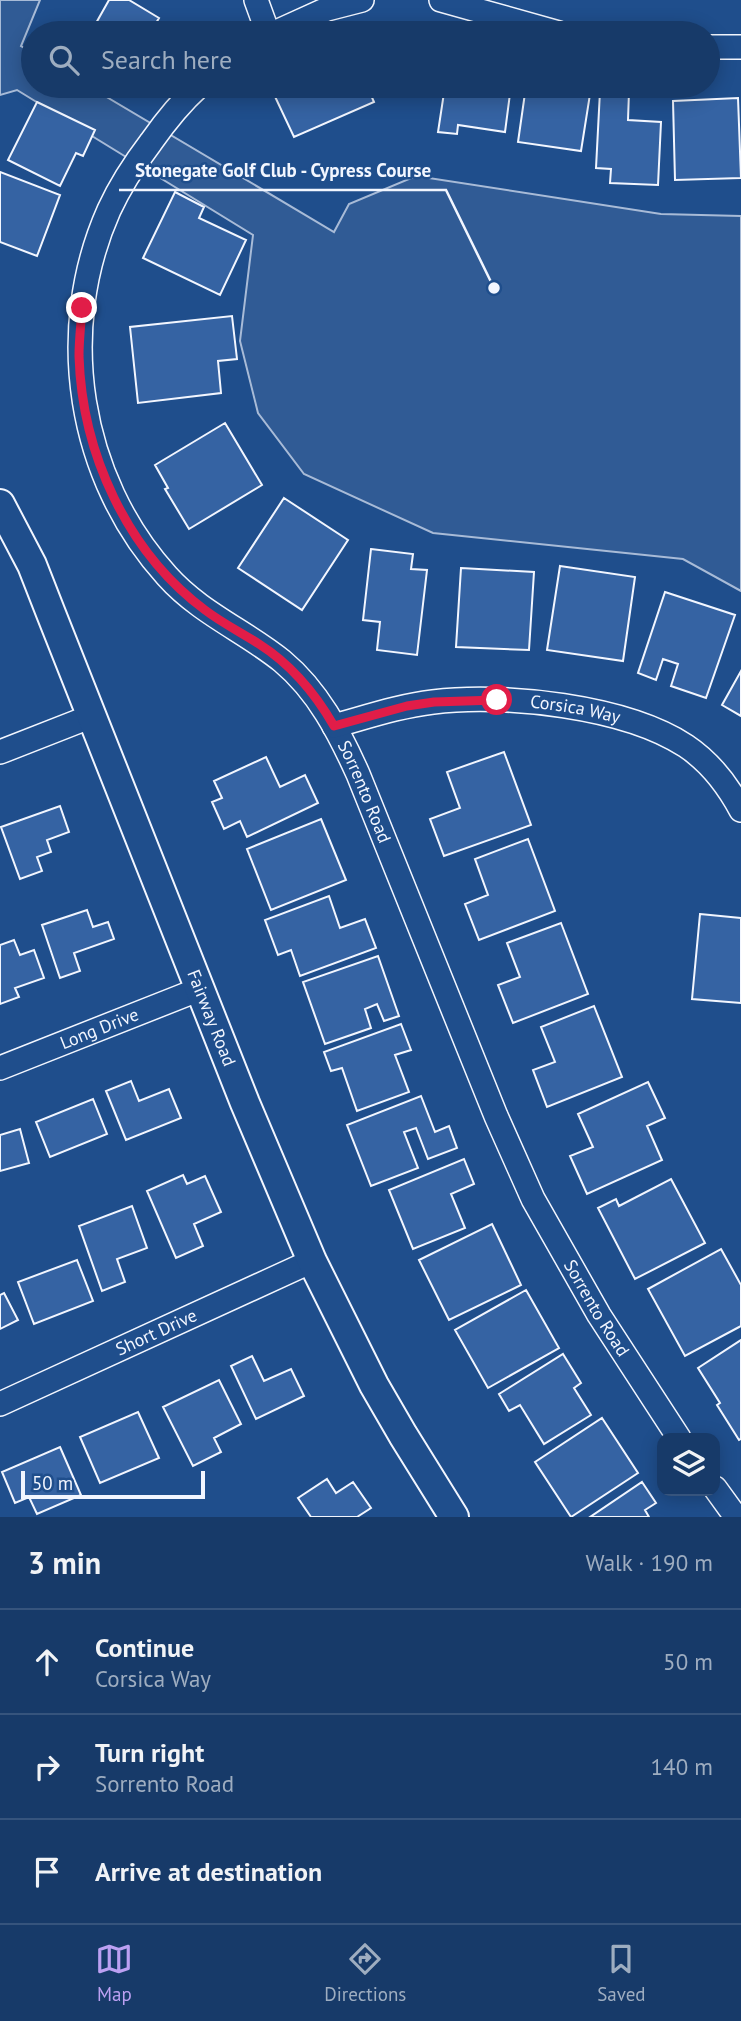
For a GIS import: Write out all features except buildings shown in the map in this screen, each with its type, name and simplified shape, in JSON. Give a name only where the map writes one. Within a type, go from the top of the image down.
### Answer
[{"type":"street","points":[[256,0],[264,21]]},
{"type":"street","points":[[296,21],[325,5],[362,0]]},
{"type":"street","points":[[441,0],[516,21]]},
{"type":"street","points":[[720,47],[741,47]]},
{"type":"street","name":"Sorrento Road","points":[[187,98],[137,161],[109,210],[86,282],[79,357],[88,421],[103,473],[129,526],[167,577],[208,612],[283,662],[320,702],[358,774],[496,1116],[533,1199],[599,1315],[676,1433]]},
{"type":"street","name":"Fairway Road","points":[[0,504],[32,565],[280,1188],[312,1261],[374,1385],[454,1517]]},
{"type":"street","name":"Corsica Way","points":[[334,726],[407,706],[465,700],[529,701],[604,714],[665,734],[704,759],[733,794],[741,810]]},
{"type":"street","points":[[0,752],[92,716]]},
{"type":"street","name":"Long Drive","points":[[0,1068],[200,989]]},
{"type":"street","name":"Short Drive","points":[[0,1404],[312,1261]]},
{"type":"street","points":[[720,1495],[736,1517]]},
{"type":"shaded area","points":[[0,0],[40,0],[31,21],[21,21],[21,92],[17,90],[0,95]]},
{"type":"shaded area","points":[[30,98],[108,98],[334,232],[349,204],[416,176],[661,214],[741,216],[741,591],[683,559],[433,533],[304,474],[258,413],[240,341],[253,235]]},
{"type":"place","name":"Stonegate Golf Club - Cypress Course","points":[[494,288]]},
{"type":"route","points":[[82,308],[79,357],[82,384],[93,442],[103,473],[129,526],[167,577],[187,596],[283,662],[320,702],[334,726],[407,706],[434,702],[497,700]]}]
